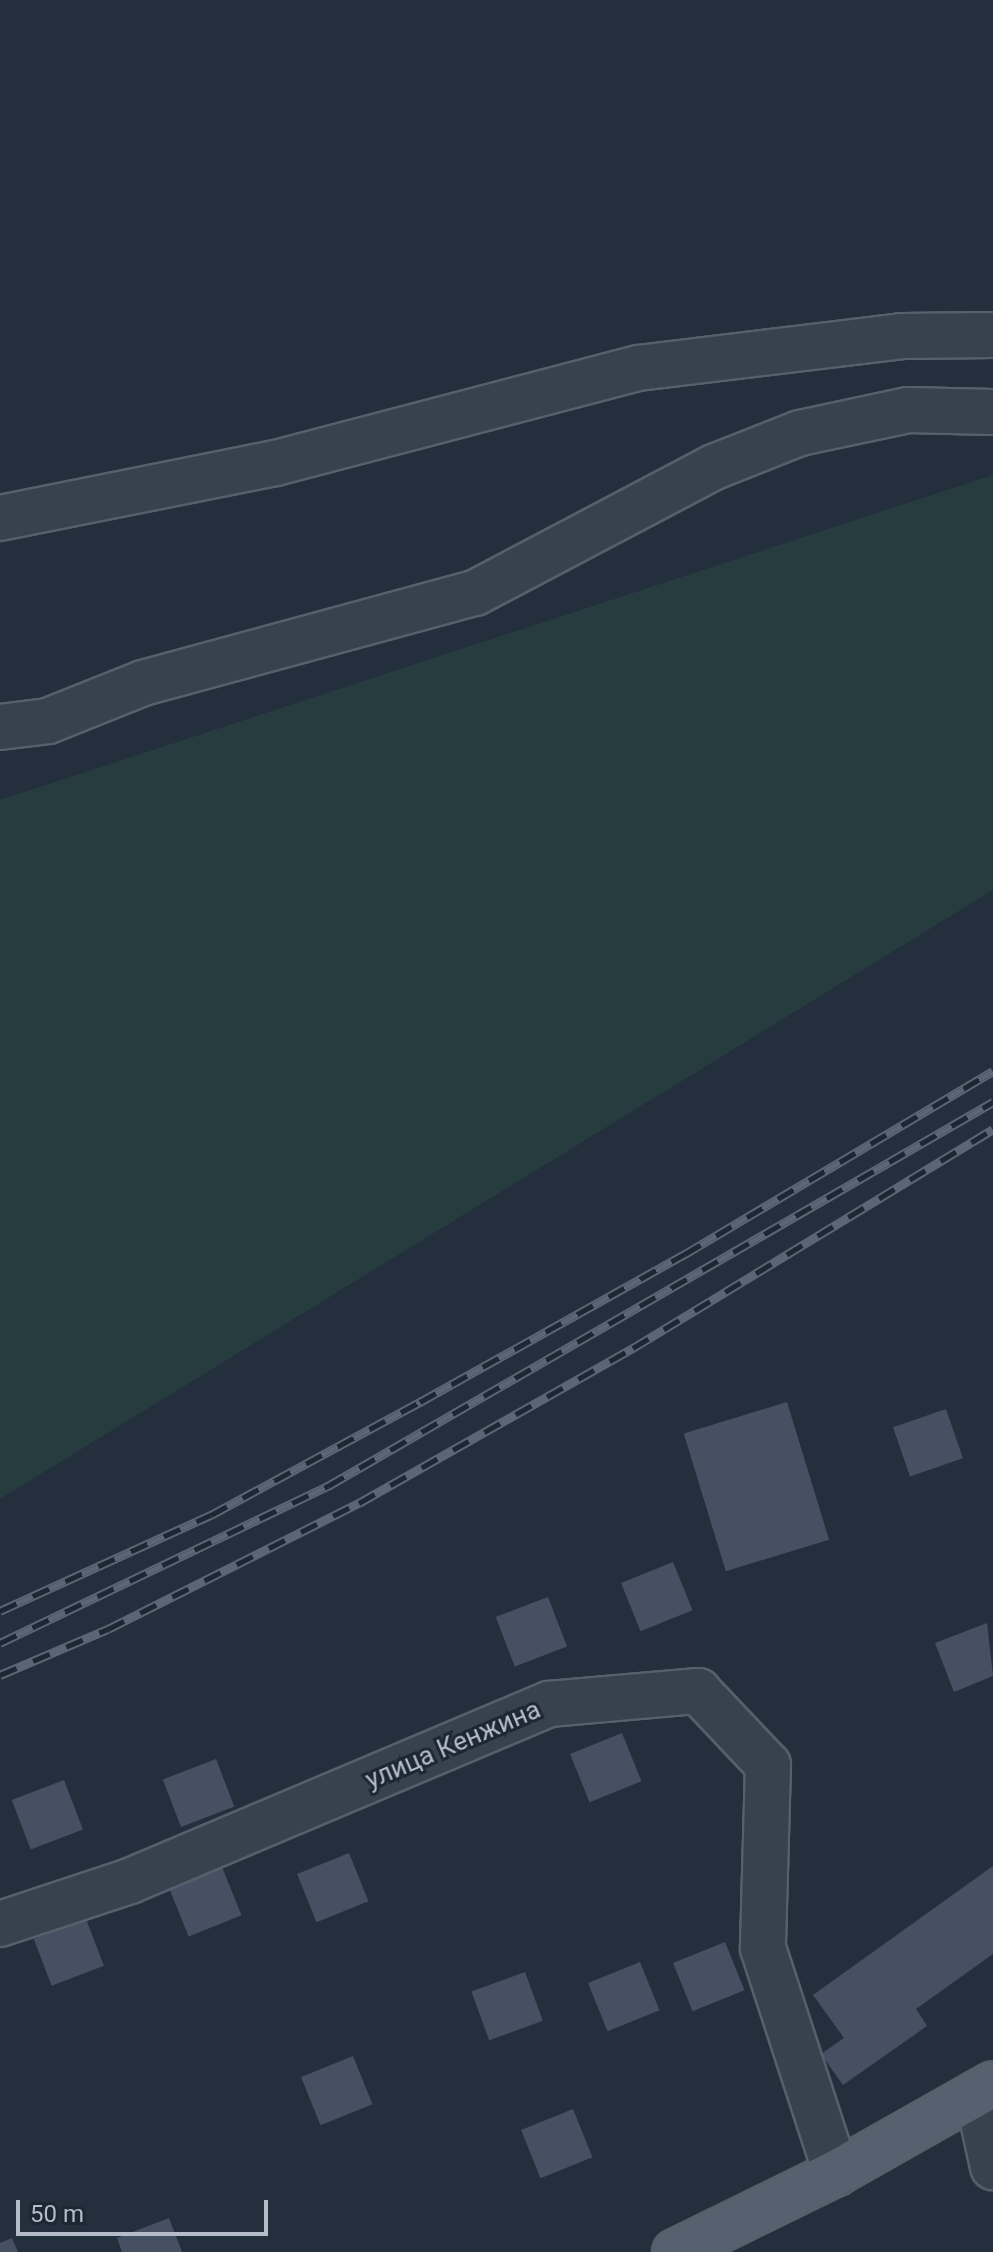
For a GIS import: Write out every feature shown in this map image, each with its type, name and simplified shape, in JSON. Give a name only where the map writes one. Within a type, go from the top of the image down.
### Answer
[{"type":"main road","points":[[675,2252],[836,2173],[985,2089]]},
{"type":"street","points":[[0,518],[276,463],[638,368],[902,336],[993,335]]},
{"type":"street","points":[[0,727],[48,721],[143,683],[475,593],[714,467],[800,433],[908,410],[993,412]]},
{"type":"street","name":"улица Кенжина","points":[[0,1924],[130,1881],[549,1704],[698,1691],[768,1765],[763,1948],[836,2173]]},
{"type":"street","points":[[985,2089],[993,2167]]},
{"type":"green space","points":[[993,475],[993,890],[0,1499],[0,800]]},
{"type":"building","points":[[787,1402],[829,1540],[726,1571],[684,1434]]},
{"type":"building","points":[[946,1409],[963,1458],[910,1476],[893,1427]]},
{"type":"building","points":[[673,1562],[692,1610],[641,1631],[621,1583]]},
{"type":"building","points":[[548,1597],[567,1646],[515,1667],[496,1617]]},
{"type":"building","points":[[987,1623],[993,1676],[954,1692],[935,1643]]},
{"type":"building","points":[[622,1733],[641,1781],[590,1802],[570,1754]]},
{"type":"building","points":[[216,1759],[234,1807],[181,1827],[163,1779]]},
{"type":"building","points":[[64,1780],[83,1829],[31,1850],[12,1800]]},
{"type":"building","points":[[349,1853],[368,1901],[317,1922],[297,1874]]},
{"type":"building","points":[[993,1866],[993,1954],[916,2009],[927,2026],[843,2085],[821,2054],[844,2038],[813,1995]]},
{"type":"building","points":[[222,1867],[241,1915],[189,1937],[169,1888]]},
{"type":"building","points":[[86,1919],[104,1966],[52,1986],[34,1939]]},
{"type":"building","points":[[725,1942],[744,1990],[693,2011],[673,1963]]},
{"type":"building","points":[[640,1962],[659,2010],[608,2031],[588,1983]]},
{"type":"building","points":[[525,1972],[543,2021],[489,2040],[471,1991]]},
{"type":"building","points":[[353,2056],[372,2104],[321,2125],[301,2077]]},
{"type":"building","points":[[573,2109],[592,2157],[541,2178],[521,2130]]},
{"type":"building","points":[[169,2218],[182,2252],[122,2252],[117,2238]]},
{"type":"building","points":[[12,2238],[18,2252],[0,2252],[0,2243]]},
{"type":"railway","points":[[0,1611],[211,1515],[420,1402],[685,1254],[993,1071]]},
{"type":"railway","points":[[0,1643],[328,1486],[993,1102]]},
{"type":"railway","points":[[0,1675],[108,1629],[359,1503],[633,1348],[993,1129]]}]
